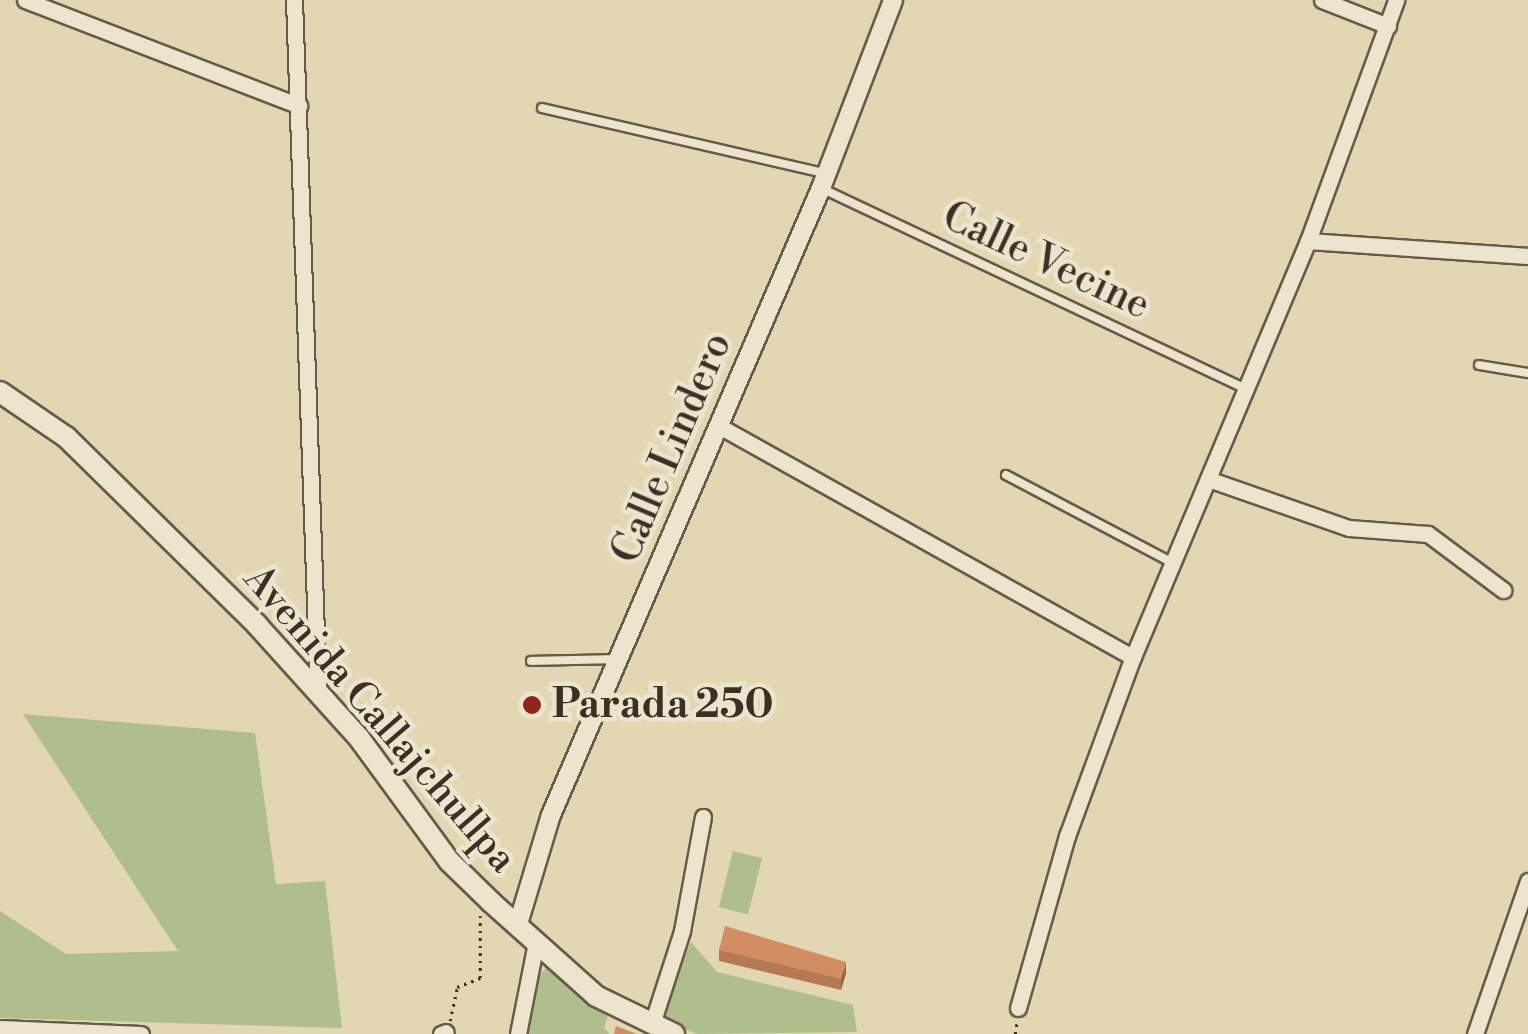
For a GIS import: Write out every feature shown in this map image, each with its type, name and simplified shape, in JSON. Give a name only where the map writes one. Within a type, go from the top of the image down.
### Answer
[{"type":"main road","name":"Avenida Callajchullpa","points":[[0,392],[66,437],[140,505],[318,689],[449,861],[491,902],[596,996],[674,1034]]},
{"type":"street","points":[[26,0],[299,106]]},
{"type":"street","points":[[294,0],[303,396],[318,689]]},
{"type":"street","name":"Calle Lindero","points":[[518,924],[551,815],[823,180],[893,0]]},
{"type":"street","points":[[1322,0],[1388,26]]},
{"type":"street","points":[[1018,1008],[1067,836],[1134,657],[1308,242],[1396,0]]},
{"type":"street","points":[[1308,242],[1528,256]]},
{"type":"street","points":[[719,426],[1134,657]]},
{"type":"street","points":[[1208,480],[1349,528],[1428,534],[1504,590]]},
{"type":"street","points":[[652,1024],[682,931],[704,818]]},
{"type":"street","points":[[1475,1034],[1528,881]]},
{"type":"street","points":[[518,1034],[536,942]]},
{"type":"street","points":[[0,1028],[141,1034]]},
{"type":"lane","name":"Calle Vecine","points":[[542,108],[823,180],[1246,388]]},
{"type":"lane","points":[[1478,365],[1528,373]]},
{"type":"lane","points":[[1006,475],[1173,563]]},
{"type":"lane","points":[[531,661],[620,658]]},
{"type":"path","points":[[443,1033],[457,988],[480,978],[480,911],[491,902]]},
{"type":"green space","points":[[23,714],[255,733],[276,884],[325,881],[342,1028],[0,1018],[0,911],[66,954],[178,951]]},
{"type":"green space","points":[[733,851],[762,858],[748,915],[719,907]]},
{"type":"green space","points":[[691,942],[717,972],[853,1005],[857,1032],[697,1034],[668,1022],[661,1013]]},
{"type":"green space","points":[[546,968],[608,1016],[604,1028],[610,1034],[528,1034],[534,980]]},
{"type":"building","points":[[725,926],[846,962],[841,979],[719,950]]},
{"type":"building","points":[[616,1026],[637,1034],[614,1034]]},
{"type":"place","name":"Parada 250","points":[[532,705]]}]
